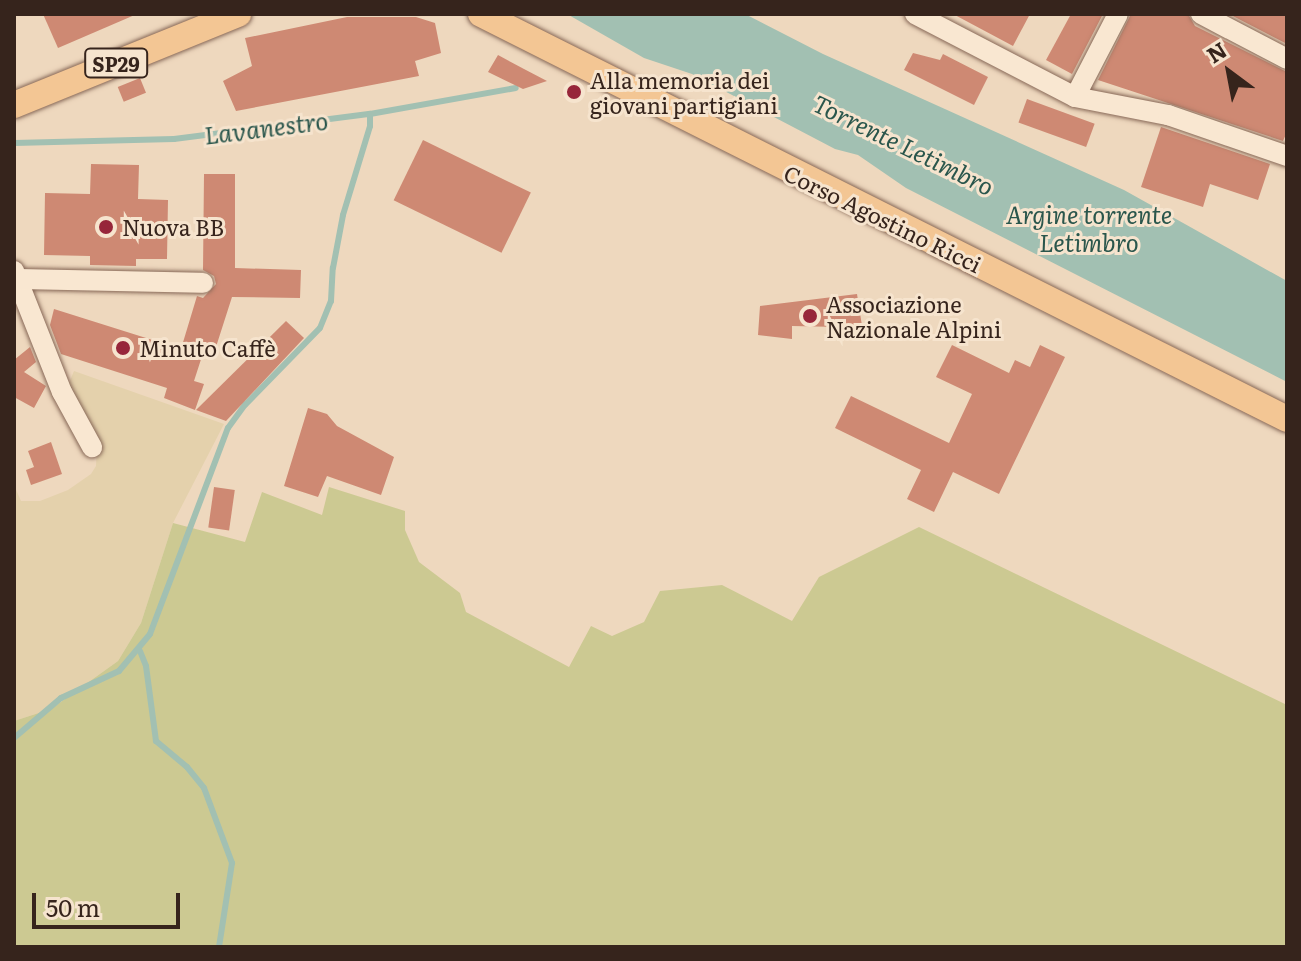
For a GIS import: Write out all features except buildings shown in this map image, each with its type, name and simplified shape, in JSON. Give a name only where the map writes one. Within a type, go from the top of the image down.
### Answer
[{"type":"main road","name":"Corso Agostino Ricci","points":[[481,14],[600,77],[1287,419]]},
{"type":"main road","name":"SP29","points":[[14,105],[228,17]]},
{"type":"street","points":[[915,14],[1075,97],[1168,115],[1287,156]]},
{"type":"street","points":[[1075,97],[1118,14]]},
{"type":"street","points":[[1201,14],[1287,59]]},
{"type":"street","points":[[92,447],[62,392],[16,275],[203,283]]},
{"type":"shaded area","points":[[74,371],[224,424],[173,523],[141,623],[118,661],[51,709],[14,721],[14,485],[21,501],[40,501],[68,490],[91,474],[96,466],[97,444],[75,404],[69,383]]},
{"type":"shaded area","points":[[329,487],[405,511],[405,530],[419,562],[460,593],[466,612],[569,667],[591,626],[612,636],[644,622],[660,591],[722,585],[792,621],[819,577],[919,527],[1287,705],[1287,947],[14,947],[14,721],[51,709],[118,661],[141,623],[173,523],[245,542],[262,492],[322,515]]},
{"type":"water","name":"Argine torrente Letimbro","points":[[567,14],[745,14],[823,54],[1124,190],[1287,281],[1287,382],[906,188],[858,155],[835,149],[692,74],[644,58]]},
{"type":"waterway","name":"Lavanestro","points":[[14,143],[174,139],[370,114],[516,88]]},
{"type":"waterway","points":[[14,738],[61,698],[119,671],[150,634],[228,428],[245,405],[320,328],[331,301],[333,268],[343,215],[370,126],[370,114]]},
{"type":"waterway","points":[[140,651],[146,666],[156,741],[187,767],[204,788],[232,863],[219,947]]},
{"type":"place","name":"Alla memoria dei giovani partigiani","points":[[574,92]]},
{"type":"place","name":"Nuova BB","points":[[106,227]]},
{"type":"place","name":"Associazione Nazionale Alpini","points":[[810,316]]},
{"type":"place","name":"Minuto Caffè","points":[[123,348]]},
{"type":"water label","name":"Torrente Letimbro","points":[[904,144]]}]
